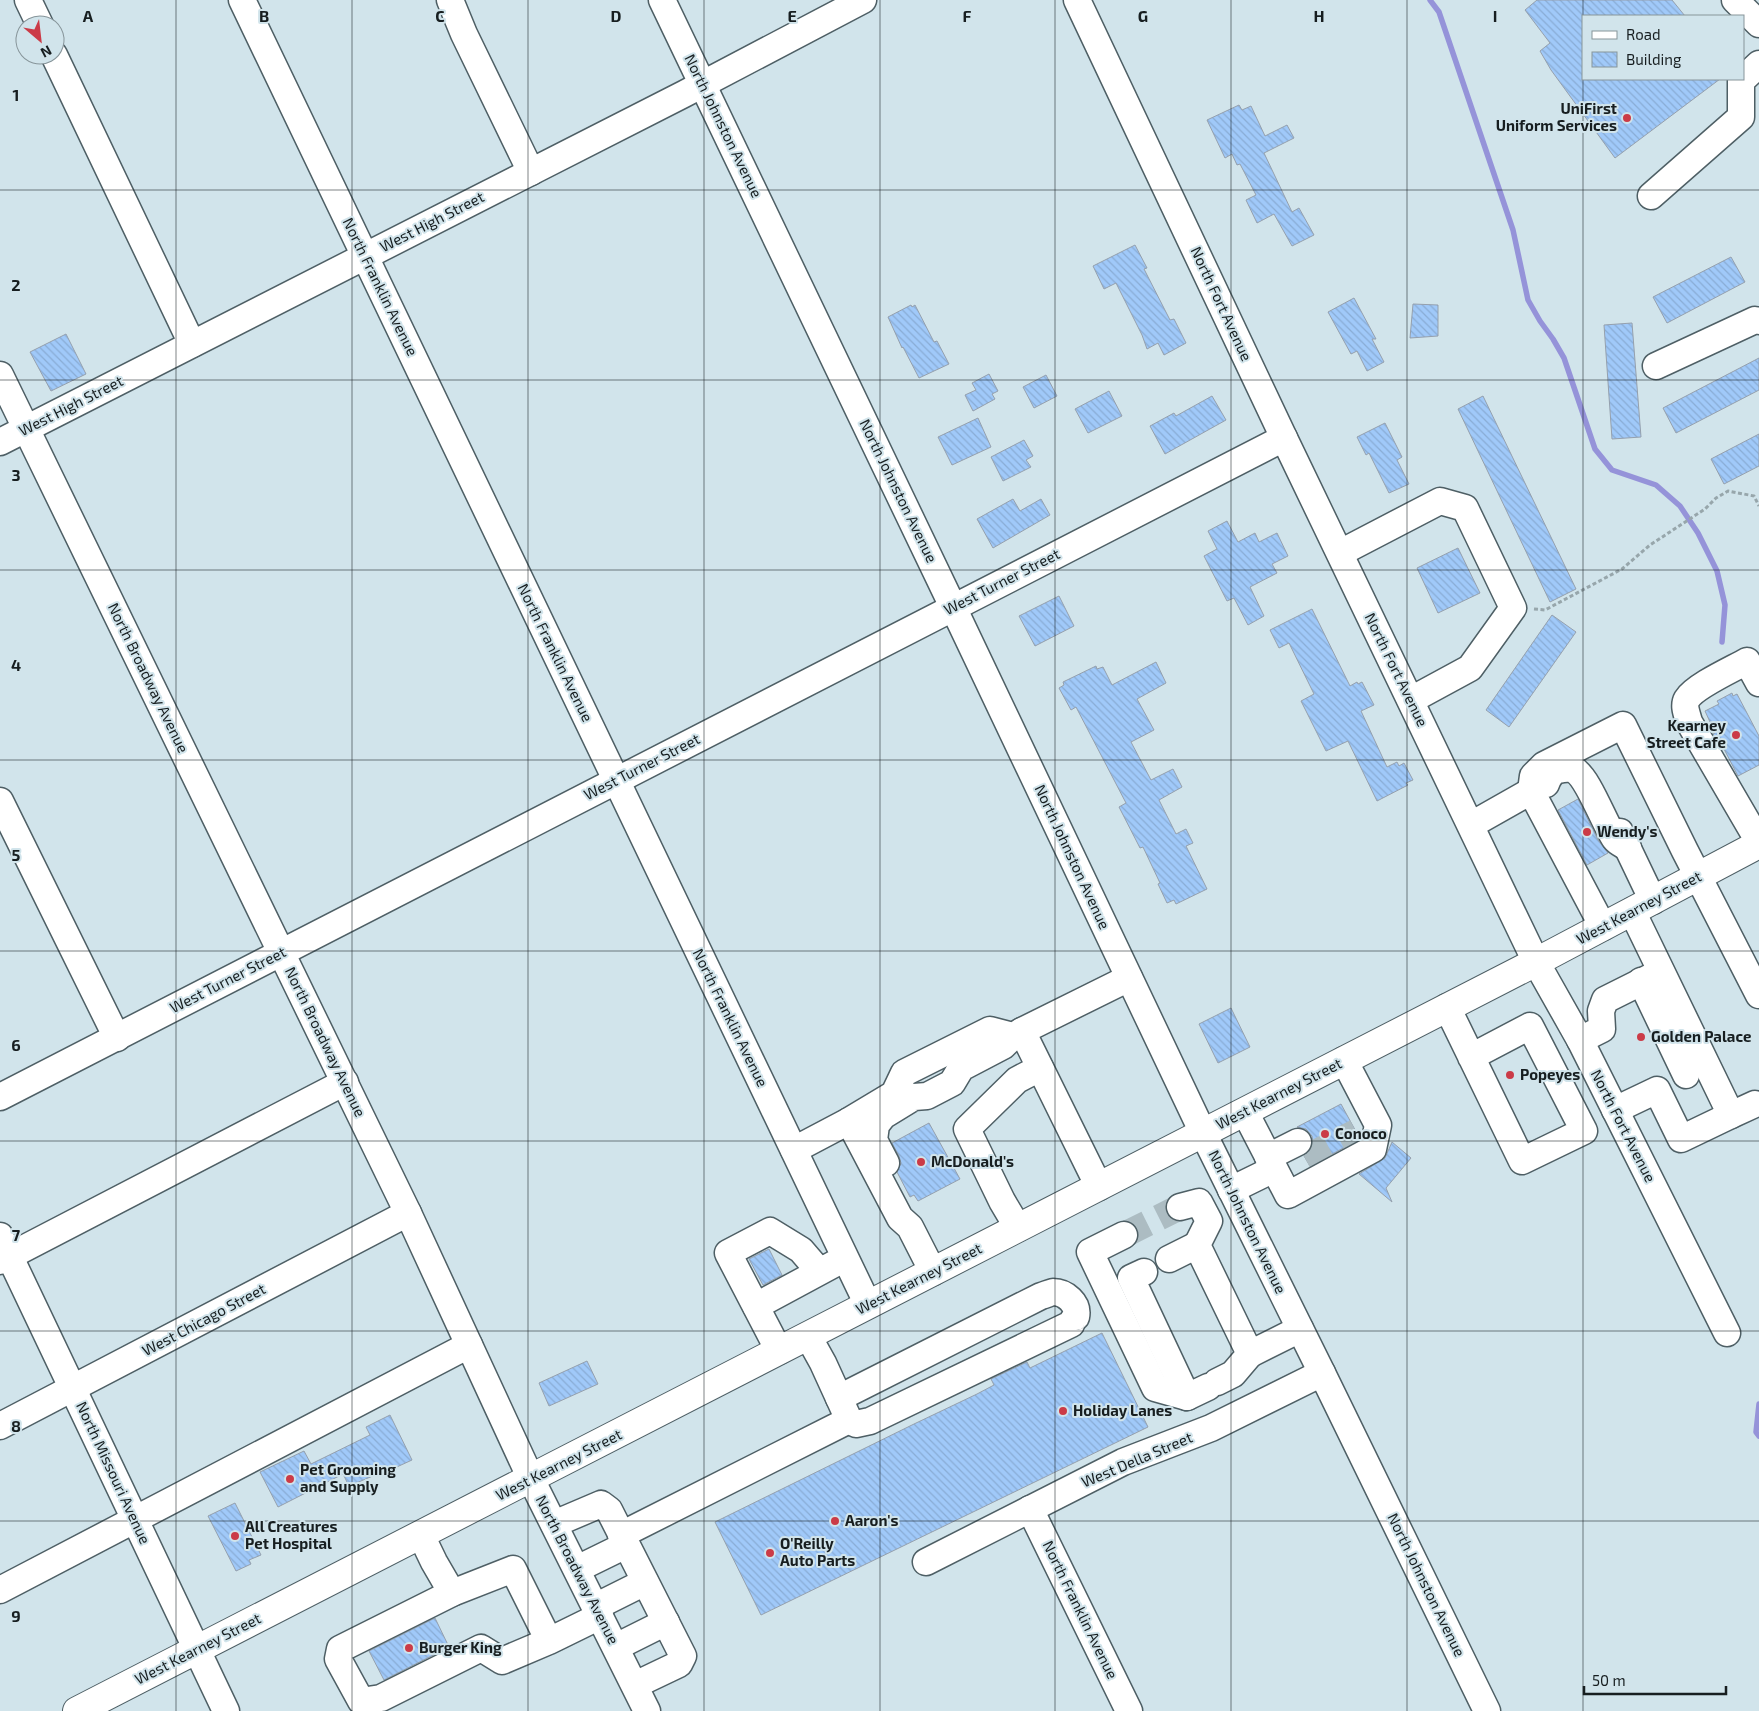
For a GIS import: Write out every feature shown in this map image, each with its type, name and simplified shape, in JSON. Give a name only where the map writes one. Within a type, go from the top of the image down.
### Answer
[{"type":"main road","name":"West Kearney Street","points":[[77,1711],[1536,962],[1759,844]]},
{"type":"street","points":[[28,0],[35,15]]},
{"type":"street","name":"North Franklin Avenue","points":[[242,0],[868,1305]]},
{"type":"street","points":[[450,0],[464,34],[531,172]]},
{"type":"street","name":"North Johnston Avenue","points":[[662,0],[1203,1133],[1487,1711]]},
{"type":"street","name":"West High Street","points":[[0,442],[531,172],[863,0]]},
{"type":"street","name":"North Fort Avenue","points":[[1077,0],[1284,438],[1536,962],[1580,1040],[1727,1333]]},
{"type":"street","points":[[1736,0],[1759,24]]},
{"type":"street","points":[[1744,77],[1759,64]]},
{"type":"street","points":[[59,65],[192,344]]},
{"type":"street","points":[[1651,196],[1741,117],[1741,80]]},
{"type":"street","points":[[1656,366],[1755,320],[1759,321]]},
{"type":"street","name":"North Broadway Avenue","points":[[0,375],[345,1082],[531,1479],[647,1711]]},
{"type":"street","name":"West Turner Street","points":[[0,1097],[1284,438]]},
{"type":"street","points":[[1340,553],[1440,502],[1465,508],[1513,608],[1470,668],[1410,700]]},
{"type":"street","points":[[1756,679],[1747,661],[1696,690],[1687,700],[1685,709],[1689,722],[1759,844]]},
{"type":"street","points":[[1603,927],[1531,790],[1532,776],[1544,765],[1623,725],[1759,995]]},
{"type":"street","points":[[1579,748],[1628,848],[1642,906],[1651,977],[1696,1071],[1731,1115]]},
{"type":"street","points":[[1571,867],[1570,847],[1546,798],[1546,781],[1558,770],[1567,769],[1575,771],[1584,780],[1616,841],[1628,848]]},
{"type":"street","points":[[1470,824],[1531,790]]},
{"type":"street","points":[[0,801],[116,1038]]},
{"type":"street","points":[[1580,1040],[1602,1029],[1601,1011],[1605,1000],[1651,977]]},
{"type":"street","points":[[910,1227],[912,1212],[874,1140],[876,1125],[883,1116],[914,1097],[927,1096],[952,1083],[962,1068],[1003,1046],[1018,1033],[1129,978]]},
{"type":"street","points":[[1447,1007],[1471,1057],[1522,1161],[1584,1131],[1530,1026],[1471,1057]]},
{"type":"street","points":[[794,1150],[849,1121],[894,1094],[904,1073],[990,1030],[1018,1033]]},
{"type":"street","points":[[1018,1033],[1040,1068],[1099,1186]]},
{"type":"street","points":[[1244,1112],[1288,1195],[1373,1149],[1378,1125],[1362,1119],[1344,1060]]},
{"type":"street","points":[[1018,1228],[1002,1202],[967,1129],[1017,1080],[1040,1068]]},
{"type":"street","points":[[1615,1110],[1696,1071]]},
{"type":"street","points":[[3,1251],[345,1082]]},
{"type":"street","points":[[1570,1103],[1604,1087]]},
{"type":"street","points":[[1657,1090],[1681,1139],[1755,1104]]},
{"type":"street","points":[[849,1121],[900,1218],[910,1227],[933,1272]]},
{"type":"street","points":[[1231,1190],[1301,1150]]},
{"type":"street","points":[[1169,1259],[1197,1245],[1208,1221],[1199,1202],[1180,1207]]},
{"type":"street","name":"West Chicago Street","points":[[0,1426],[408,1213]]},
{"type":"street","points":[[779,1351],[728,1253],[770,1231],[801,1250],[819,1271]]},
{"type":"street","points":[[1124,1235],[1090,1252],[1155,1388],[1204,1389],[1233,1374],[1250,1354],[1300,1329]]},
{"type":"street","points":[[1197,1245],[1250,1354]]},
{"type":"street","name":"North Missouri Avenue","points":[[3,1251],[72,1388],[226,1711]]},
{"type":"street","points":[[754,1302],[845,1258]]},
{"type":"street","points":[[1144,1272],[1131,1278],[1204,1389]]},
{"type":"street","points":[[576,1569],[844,1409],[1041,1296],[1053,1292],[1064,1294],[1071,1300],[1075,1308],[1076,1317],[1071,1324],[870,1421],[856,1424],[844,1409],[823,1363],[808,1336]]},
{"type":"street","points":[[0,1590],[469,1345]]},
{"type":"street","name":"West Della Street","points":[[926,1562],[1123,1462],[1211,1428],[1322,1373]]},
{"type":"street","points":[[554,1524],[601,1504],[609,1510],[666,1622],[683,1656],[678,1664],[635,1685]]},
{"type":"street","name":"North Franklin Avenue","points":[[1030,1509],[1129,1711]]},
{"type":"street","points":[[421,1535],[452,1593]]},
{"type":"street","points":[[550,1641],[513,1569],[452,1593],[340,1649],[338,1659],[361,1701],[380,1698],[481,1648],[502,1661],[550,1641],[645,1582]]},
{"type":"street","points":[[616,1647],[666,1622]]},
{"type":"path","points":[[1513,608],[1545,610],[1622,569],[1650,546],[1728,491],[1754,496],[1759,506]]},
{"type":"building","name":"UniFirst Uniform Services","points":[[1537,0],[1672,0],[1684,15],[1582,15],[1582,80],[1719,80],[1615,158],[1551,70],[1540,51],[1550,43],[1525,10]]},
{"type":"building","points":[[1239,105],[1242,110],[1251,106],[1265,136],[1287,125],[1294,138],[1264,153],[1292,212],[1299,208],[1314,235],[1292,246],[1274,214],[1257,223],[1246,200],[1256,195],[1240,164],[1237,165],[1232,154],[1225,158],[1207,120]]},
{"type":"building","points":[[1135,245],[1147,268],[1144,269],[1170,320],[1174,319],[1186,343],[1164,355],[1158,343],[1147,349],[1116,283],[1104,289],[1093,266]]},
{"type":"building","points":[[1731,257],[1745,282],[1667,323],[1653,297]]},
{"type":"building","points":[[1354,298],[1376,339],[1372,339],[1384,362],[1367,371],[1357,351],[1351,354],[1328,312]]},
{"type":"building","points":[[1413,304],[1438,305],[1438,336],[1410,338]]},
{"type":"building","points":[[911,305],[912,307],[915,305],[934,342],[937,341],[949,364],[919,378],[902,348],[888,317]]},
{"type":"building","points":[[1632,323],[1641,437],[1612,439],[1604,325]]},
{"type":"building","points":[[66,334],[86,374],[51,391],[30,352]]},
{"type":"building","points":[[1759,358],[1759,390],[1676,433],[1663,408]]},
{"type":"building","points":[[989,374],[998,391],[992,394],[995,399],[973,411],[965,395],[976,390],[972,383]]},
{"type":"building","points":[[1046,375],[1057,396],[1034,408],[1023,387]]},
{"type":"building","points":[[1109,391],[1122,416],[1088,433],[1075,409]]},
{"type":"building","points":[[1212,396],[1226,420],[1165,454],[1150,426],[1174,413],[1176,416]]},
{"type":"building","points":[[1483,396],[1576,589],[1550,602],[1458,409]]},
{"type":"building","points":[[978,418],[991,447],[952,465],[938,437]]},
{"type":"building","points":[[1385,423],[1402,457],[1397,460],[1409,484],[1389,493],[1369,453],[1366,455],[1357,437]]},
{"type":"building","points":[[1759,434],[1759,466],[1724,484],[1711,459]]},
{"type":"building","points":[[1024,440],[1033,456],[1026,460],[1031,467],[1003,481],[991,457]]},
{"type":"building","points":[[1013,499],[1020,511],[1041,499],[1050,515],[993,548],[977,519]]},
{"type":"building","points":[[1227,521],[1238,542],[1255,533],[1259,542],[1277,533],[1288,556],[1272,564],[1277,573],[1250,587],[1264,616],[1248,625],[1234,598],[1227,601],[1204,556],[1217,549],[1208,531]]},
{"type":"building","points":[[1458,548],[1480,593],[1438,613],[1417,568]]},
{"type":"building","points":[[1059,596],[1074,626],[1035,646],[1019,616]]},
{"type":"building","points":[[1312,609],[1350,686],[1357,682],[1358,684],[1362,682],[1374,705],[1361,711],[1387,767],[1397,762],[1399,766],[1404,763],[1413,780],[1406,783],[1408,785],[1377,801],[1348,741],[1326,751],[1301,701],[1314,694],[1289,643],[1279,648],[1270,630]]},
{"type":"building","points":[[1552,615],[1576,632],[1509,727],[1486,710]]},
{"type":"building","points":[[1156,662],[1166,683],[1137,699],[1154,730],[1131,742],[1151,780],[1173,769],[1182,787],[1159,800],[1176,834],[1186,829],[1193,843],[1186,846],[1207,889],[1176,904],[1174,900],[1167,903],[1143,847],[1140,848],[1119,807],[1126,803],[1076,707],[1071,710],[1059,688],[1064,685],[1063,682],[1096,666],[1097,669],[1103,667],[1112,685]]},
{"type":"building","name":"Kearney Street Cafe","points":[[1732,693],[1733,696],[1737,694],[1759,736],[1759,765],[1738,776],[1724,749],[1713,734],[1715,733],[1705,711],[1719,704],[1717,701]]},
{"type":"building","name":"Wendy's","points":[[1578,799],[1598,840],[1608,853],[1587,865],[1558,810]]},
{"type":"building","points":[[1231,1008],[1250,1047],[1218,1063],[1199,1024]]},
{"type":"building","points":[[1341,1104],[1360,1139],[1310,1166],[1304,1156],[1311,1150],[1312,1136],[1306,1129],[1297,1127]]},
{"type":"building","name":"McDonald's","points":[[929,1123],[960,1179],[918,1201],[914,1195],[910,1197],[897,1172],[901,1163],[892,1143]]},
{"type":"building","points":[[1392,1142],[1411,1158],[1386,1188],[1392,1202],[1359,1174],[1385,1158]]},
{"type":"building","points":[[769,1249],[782,1275],[763,1285],[749,1259]]},
{"type":"building","points":[[1102,1333],[1148,1427],[761,1615],[715,1522],[977,1394],[994,1385],[991,1379],[1027,1362],[1030,1368]]},
{"type":"building","points":[[587,1361],[598,1384],[549,1406],[539,1383]]},
{"type":"building","points":[[390,1415],[412,1460],[349,1486],[343,1474],[278,1507],[260,1472],[304,1451],[311,1464],[370,1435],[366,1427]]},
{"type":"building","name":"All Creatures Pet Hospital","points":[[235,1503],[261,1555],[249,1560],[251,1564],[236,1571],[208,1516]]},
{"type":"building","name":"Burger King","points":[[435,1618],[449,1647],[384,1680],[369,1651]]},
{"type":"waterway","points":[[1430,0],[1439,12],[1513,230],[1528,300],[1564,358],[1595,449],[1612,470],[1656,485],[1680,506],[1698,533],[1717,571],[1725,605],[1722,642]]},
{"type":"waterway","points":[[1759,1404],[1756,1432],[1759,1436]]},
{"type":"tunnel","points":[[1305,1158],[1356,1132]]},
{"type":"tunnel","points":[[1124,1235],[1180,1207]]},
{"type":"place","name":"UniFirst Uniform Services","points":[[1627,118]]},
{"type":"place","name":"Kearney Street Cafe","points":[[1736,735]]},
{"type":"place","name":"Wendy's","points":[[1587,832]]},
{"type":"place","name":"Golden Palace","points":[[1641,1037]]},
{"type":"place","name":"Popeyes","points":[[1510,1075]]},
{"type":"place","name":"Conoco","points":[[1325,1134]]},
{"type":"place","name":"McDonald's","points":[[921,1162]]},
{"type":"place","name":"Holiday Lanes","points":[[1063,1411]]},
{"type":"place","name":"Pet Grooming and Supply","points":[[290,1479]]},
{"type":"place","name":"Aaron's","points":[[835,1521]]},
{"type":"place","name":"All Creatures Pet Hospital","points":[[235,1536]]},
{"type":"place","name":"O'Reilly Auto Parts","points":[[770,1553]]},
{"type":"place","name":"Burger King","points":[[409,1648]]}]
